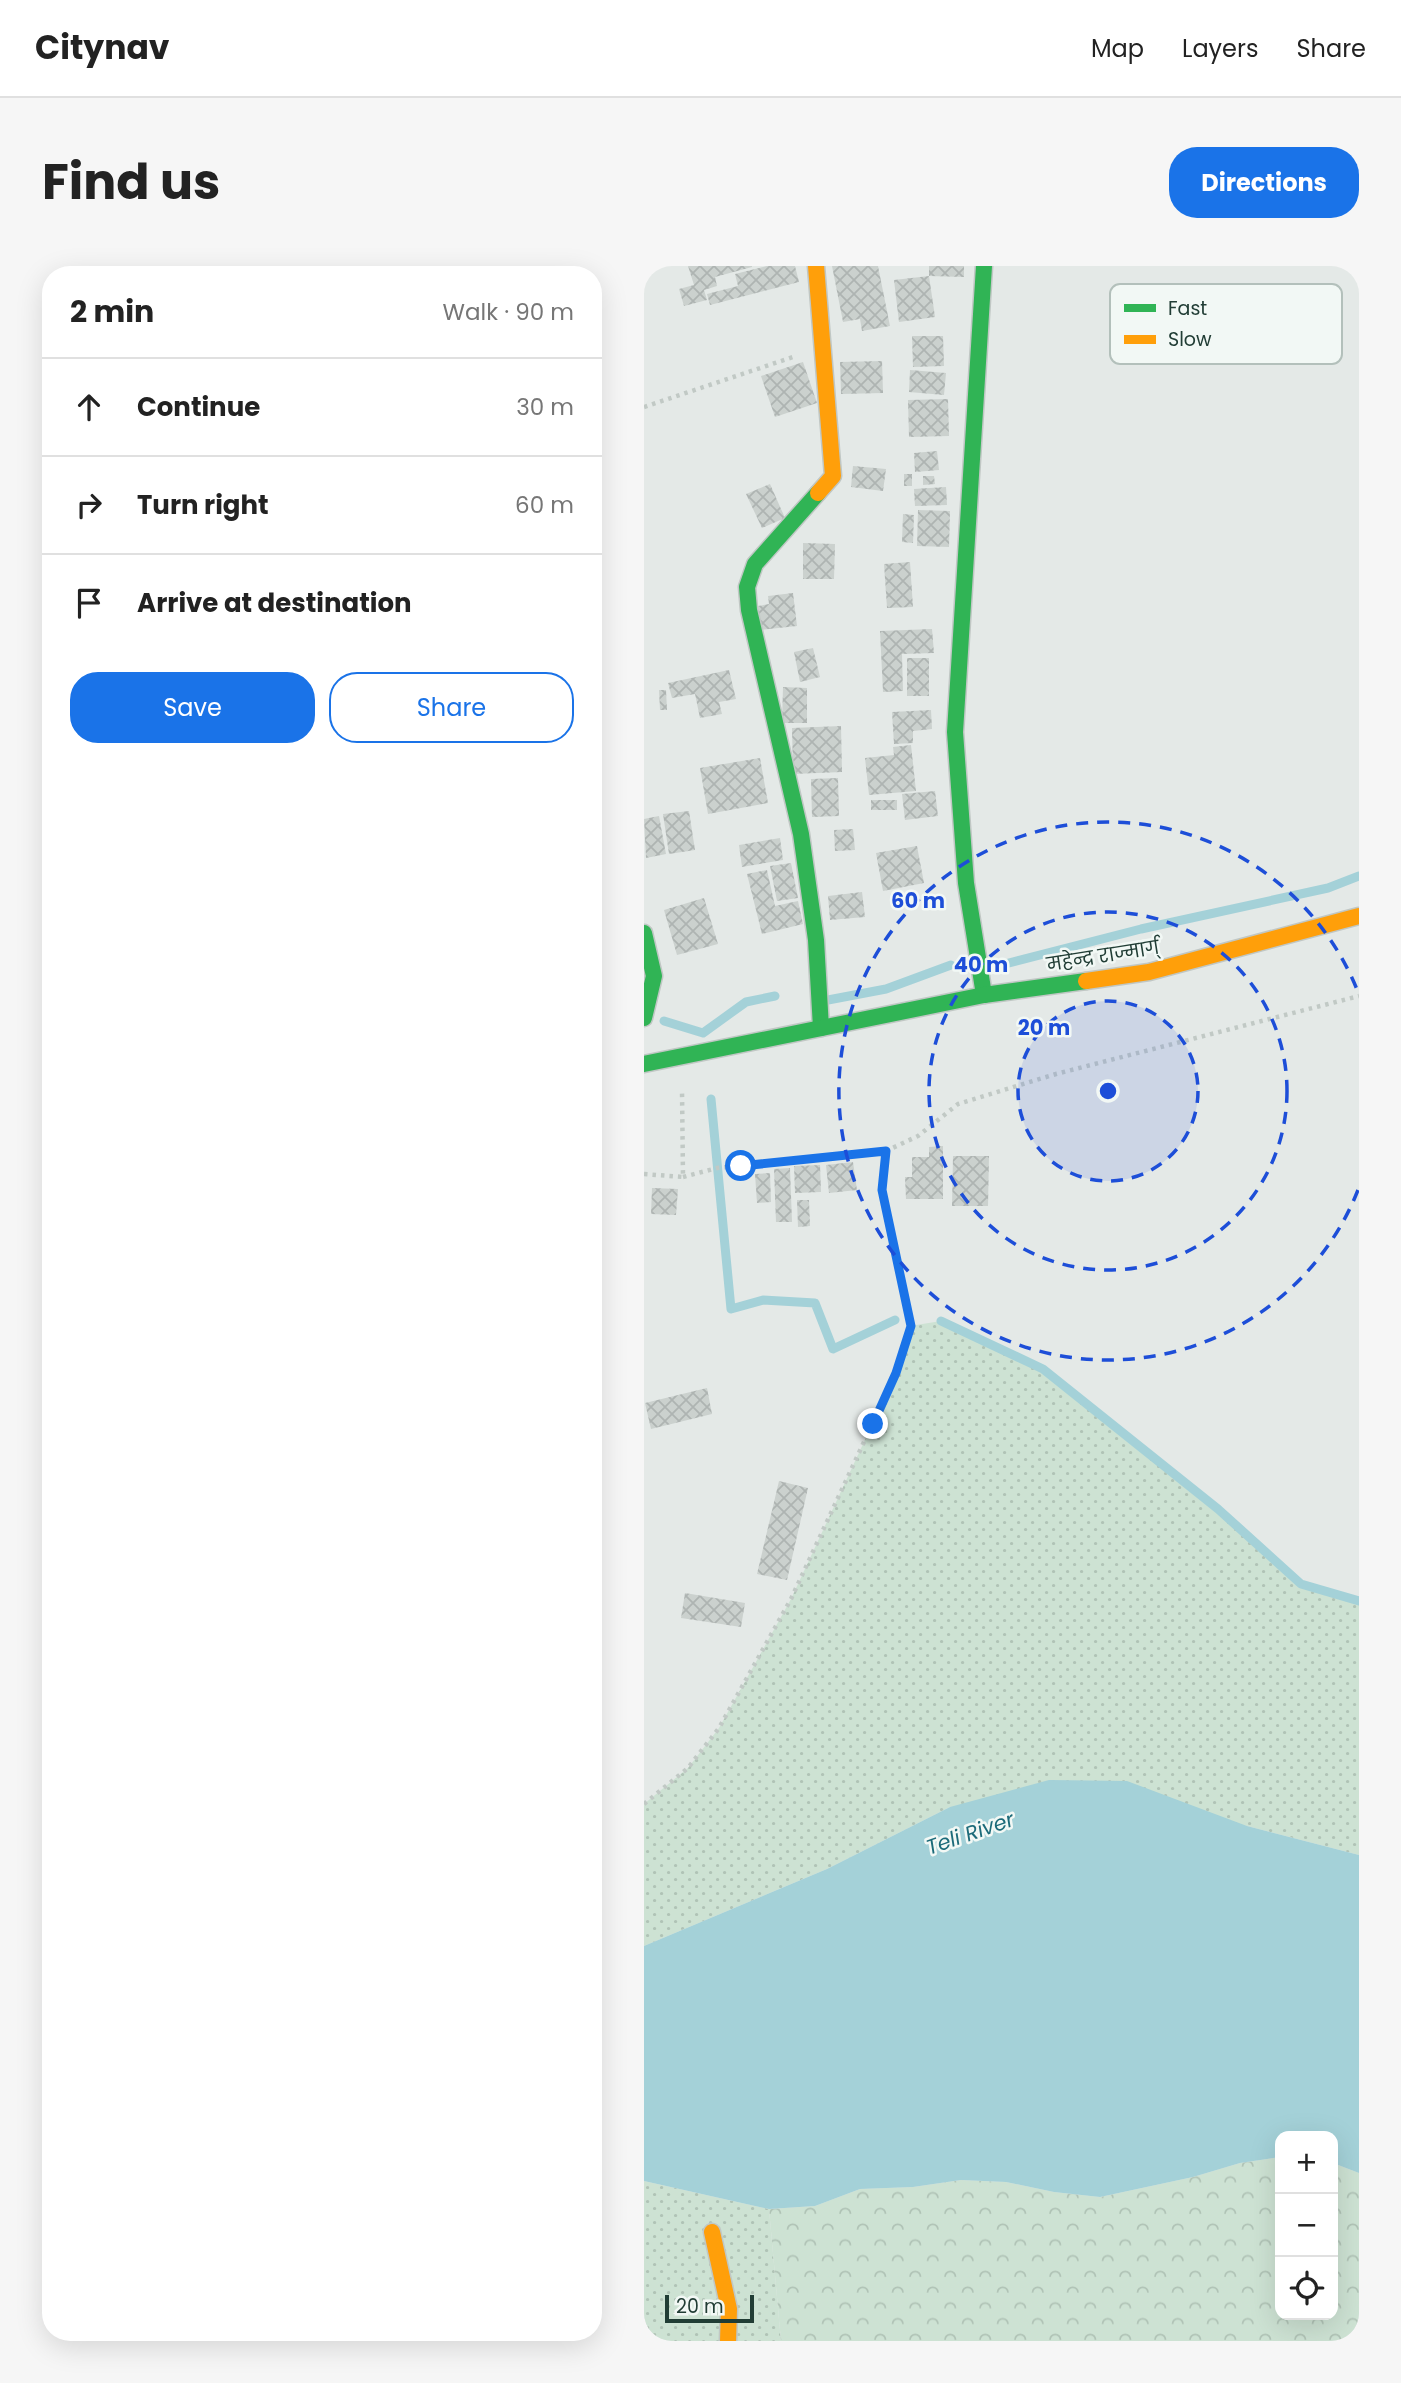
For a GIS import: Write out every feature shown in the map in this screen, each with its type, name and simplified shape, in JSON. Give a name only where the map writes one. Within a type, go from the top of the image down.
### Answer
[{"type":"main road","points":[[816,266],[833,476],[755,564],[747,587],[749,610],[801,834],[816,940],[821,1028]]},
{"type":"main road","points":[[984,266],[955,732],[966,883],[984,995]]},
{"type":"main road","name":"महेन्द्र राज्मार्ग्","points":[[644,1064],[984,995],[1149,972],[1359,916]]},
{"type":"main road","points":[[644,933],[654,976],[644,1018]]},
{"type":"main road","points":[[712,2232],[729,2309],[728,2341]]},
{"type":"path","points":[[644,407],[823,347]]},
{"type":"path","points":[[644,1174],[683,1177],[716,1168],[886,1151],[918,1136],[958,1104],[1056,1074],[1359,996]]},
{"type":"path","points":[[683,1177],[684,1056]]},
{"type":"path","points":[[644,1793],[646,1803],[688,1768],[719,1728],[791,1599],[896,1373],[911,1326],[882,1190],[886,1151]]},
{"type":"green space","points":[[941,1321],[1043,1369],[1218,1509],[1301,1584],[1359,1601],[1359,1855],[1247,1826],[950,1807],[827,1869],[644,1946],[644,1804],[688,1768],[719,1728],[791,1599],[896,1373],[910,1326]]},
{"type":"green space","points":[[1275,2158],[1275,2320],[1338,2320],[1338,2165],[1359,2173],[1359,2341],[781,2341],[769,2209],[815,2206],[860,2189],[913,2187],[961,2180],[1006,2182],[1054,2192],[1100,2197],[1193,2177],[1240,2163]]},
{"type":"green space","points":[[644,2181],[769,2209],[781,2341],[644,2341]]},
{"type":"water","name":"Teli River","points":[[1049,1780],[1127,1781],[1247,1826],[1359,1855],[1359,2173],[1338,2165],[1338,2131],[1275,2131],[1275,2158],[1240,2163],[1193,2177],[1100,2197],[1054,2192],[1006,2182],[961,2180],[913,2187],[860,2189],[815,2206],[769,2209],[644,2181],[644,1946],[827,1869],[950,1807]]},
{"type":"building","points":[[688,266],[752,267],[715,277],[717,286],[704,290],[707,300],[684,306],[679,289],[694,285]]},
{"type":"building","points":[[767,266],[795,266],[799,282],[710,305],[707,294],[738,286],[735,274]]},
{"type":"building","points":[[832,266],[878,266],[890,326],[862,331],[860,319],[843,322]]},
{"type":"building","points":[[929,266],[964,266],[964,277],[929,276]]},
{"type":"building","points":[[929,276],[935,317],[899,322],[894,280]]},
{"type":"building","points":[[912,336],[943,336],[944,366],[913,367]]},
{"type":"building","points":[[882,361],[883,393],[841,394],[840,362]]},
{"type":"building","points":[[803,362],[817,403],[775,417],[761,376]]},
{"type":"building","points":[[910,370],[946,373],[944,395],[909,392]]},
{"type":"building","points":[[948,399],[949,436],[909,437],[908,400]]},
{"type":"building","points":[[937,451],[939,470],[915,472],[914,453]]},
{"type":"building","points":[[853,466],[886,469],[883,491],[851,487]]},
{"type":"building","points":[[904,474],[912,474],[912,486],[904,486]]},
{"type":"building","points":[[923,476],[934,476],[935,484],[923,485]]},
{"type":"building","points":[[770,484],[785,518],[762,528],[746,494]]},
{"type":"building","points":[[946,487],[947,505],[915,506],[914,489]]},
{"type":"building","points":[[918,510],[950,511],[949,547],[917,546]]},
{"type":"building","points":[[903,514],[914,515],[913,543],[902,542]]},
{"type":"building","points":[[803,543],[835,544],[834,579],[803,579]]},
{"type":"building","points":[[910,562],[913,607],[887,608],[884,564]]},
{"type":"building","points":[[793,593],[797,626],[760,630],[758,606],[769,604],[768,596]]},
{"type":"building","points":[[932,629],[934,653],[902,654],[903,691],[883,692],[880,631]]},
{"type":"building","points":[[813,648],[820,677],[800,682],[794,652]]},
{"type":"building","points":[[907,658],[929,658],[929,696],[907,696]]},
{"type":"building","points":[[729,670],[736,699],[719,702],[722,714],[700,718],[695,694],[672,698],[668,683]]},
{"type":"building","points":[[783,687],[807,688],[807,723],[782,723]]},
{"type":"building","points":[[659,690],[666,690],[667,710],[660,710]]},
{"type":"building","points":[[931,710],[932,729],[913,731],[913,743],[894,744],[892,712]]},
{"type":"building","points":[[841,726],[842,772],[793,774],[792,728]]},
{"type":"building","points":[[911,745],[916,791],[869,795],[865,758],[894,755],[893,747]]},
{"type":"building","points":[[760,758],[768,803],[708,814],[700,768]]},
{"type":"building","points":[[838,778],[839,816],[812,817],[811,779]]},
{"type":"building","points":[[935,791],[938,816],[905,820],[902,794]]},
{"type":"building","points":[[871,800],[897,800],[897,810],[871,810]]},
{"type":"building","points":[[689,811],[695,850],[669,854],[663,814]]},
{"type":"building","points":[[659,816],[666,854],[646,858],[644,819]]},
{"type":"building","points":[[853,829],[855,850],[835,851],[834,830]]},
{"type":"building","points":[[780,838],[783,860],[742,867],[739,845]]},
{"type":"building","points":[[917,846],[924,883],[883,891],[876,853]]},
{"type":"building","points":[[791,863],[798,898],[777,901],[770,866]]},
{"type":"building","points":[[767,870],[775,906],[798,901],[803,924],[762,934],[747,874]]},
{"type":"building","points":[[862,892],[865,917],[830,920],[828,896]]},
{"type":"building","points":[[704,898],[718,944],[677,955],[664,910]]},
{"type":"building","points":[[943,1146],[943,1199],[906,1199],[905,1177],[912,1177],[912,1157],[929,1157],[929,1147]]},
{"type":"building","points":[[953,1156],[989,1156],[988,1206],[952,1206]]},
{"type":"building","points":[[853,1162],[857,1190],[829,1193],[826,1165]]},
{"type":"building","points":[[820,1165],[821,1192],[795,1193],[794,1166]]},
{"type":"building","points":[[790,1168],[792,1222],[776,1222],[774,1169]]},
{"type":"building","points":[[770,1173],[771,1202],[757,1203],[755,1174]]},
{"type":"building","points":[[652,1188],[678,1189],[676,1215],[651,1214]]},
{"type":"building","points":[[797,1200],[809,1200],[810,1226],[798,1227]]},
{"type":"building","points":[[707,1388],[712,1414],[651,1429],[645,1403]]},
{"type":"building","points":[[779,1481],[808,1488],[787,1580],[757,1574]]},
{"type":"building","points":[[685,1593],[745,1603],[741,1627],[681,1618]]},
{"type":"waterway","points":[[1005,964],[1141,929],[1328,888],[1359,876]]},
{"type":"waterway","points":[[828,1000],[886,989],[951,965]]},
{"type":"waterway","points":[[664,1021],[703,1033],[746,1002],[775,996]]},
{"type":"waterway","points":[[711,1099],[731,1309],[763,1300],[815,1303],[833,1349],[895,1320]]},
{"type":"waterway","points":[[941,1321],[1043,1369],[1218,1509],[1301,1584],[1359,1601]]},
{"type":"traffic: fast","points":[[984,266],[955,732],[966,883],[984,995]]},
{"type":"traffic: fast","points":[[818,493],[755,564],[747,587],[749,610],[801,834],[816,940],[821,1028]]},
{"type":"traffic: fast","points":[[644,933],[654,976],[644,1018]]},
{"type":"traffic: fast","points":[[644,1064],[984,995],[1086,981]]},
{"type":"traffic: slow","points":[[816,266],[833,476],[818,493]]},
{"type":"traffic: slow","points":[[1086,981],[1149,972],[1359,916]]},
{"type":"traffic: slow","points":[[712,2232],[729,2309],[728,2341]]},
{"type":"route","points":[[741,1166],[886,1151],[882,1190],[911,1326],[896,1373],[873,1424]]}]
